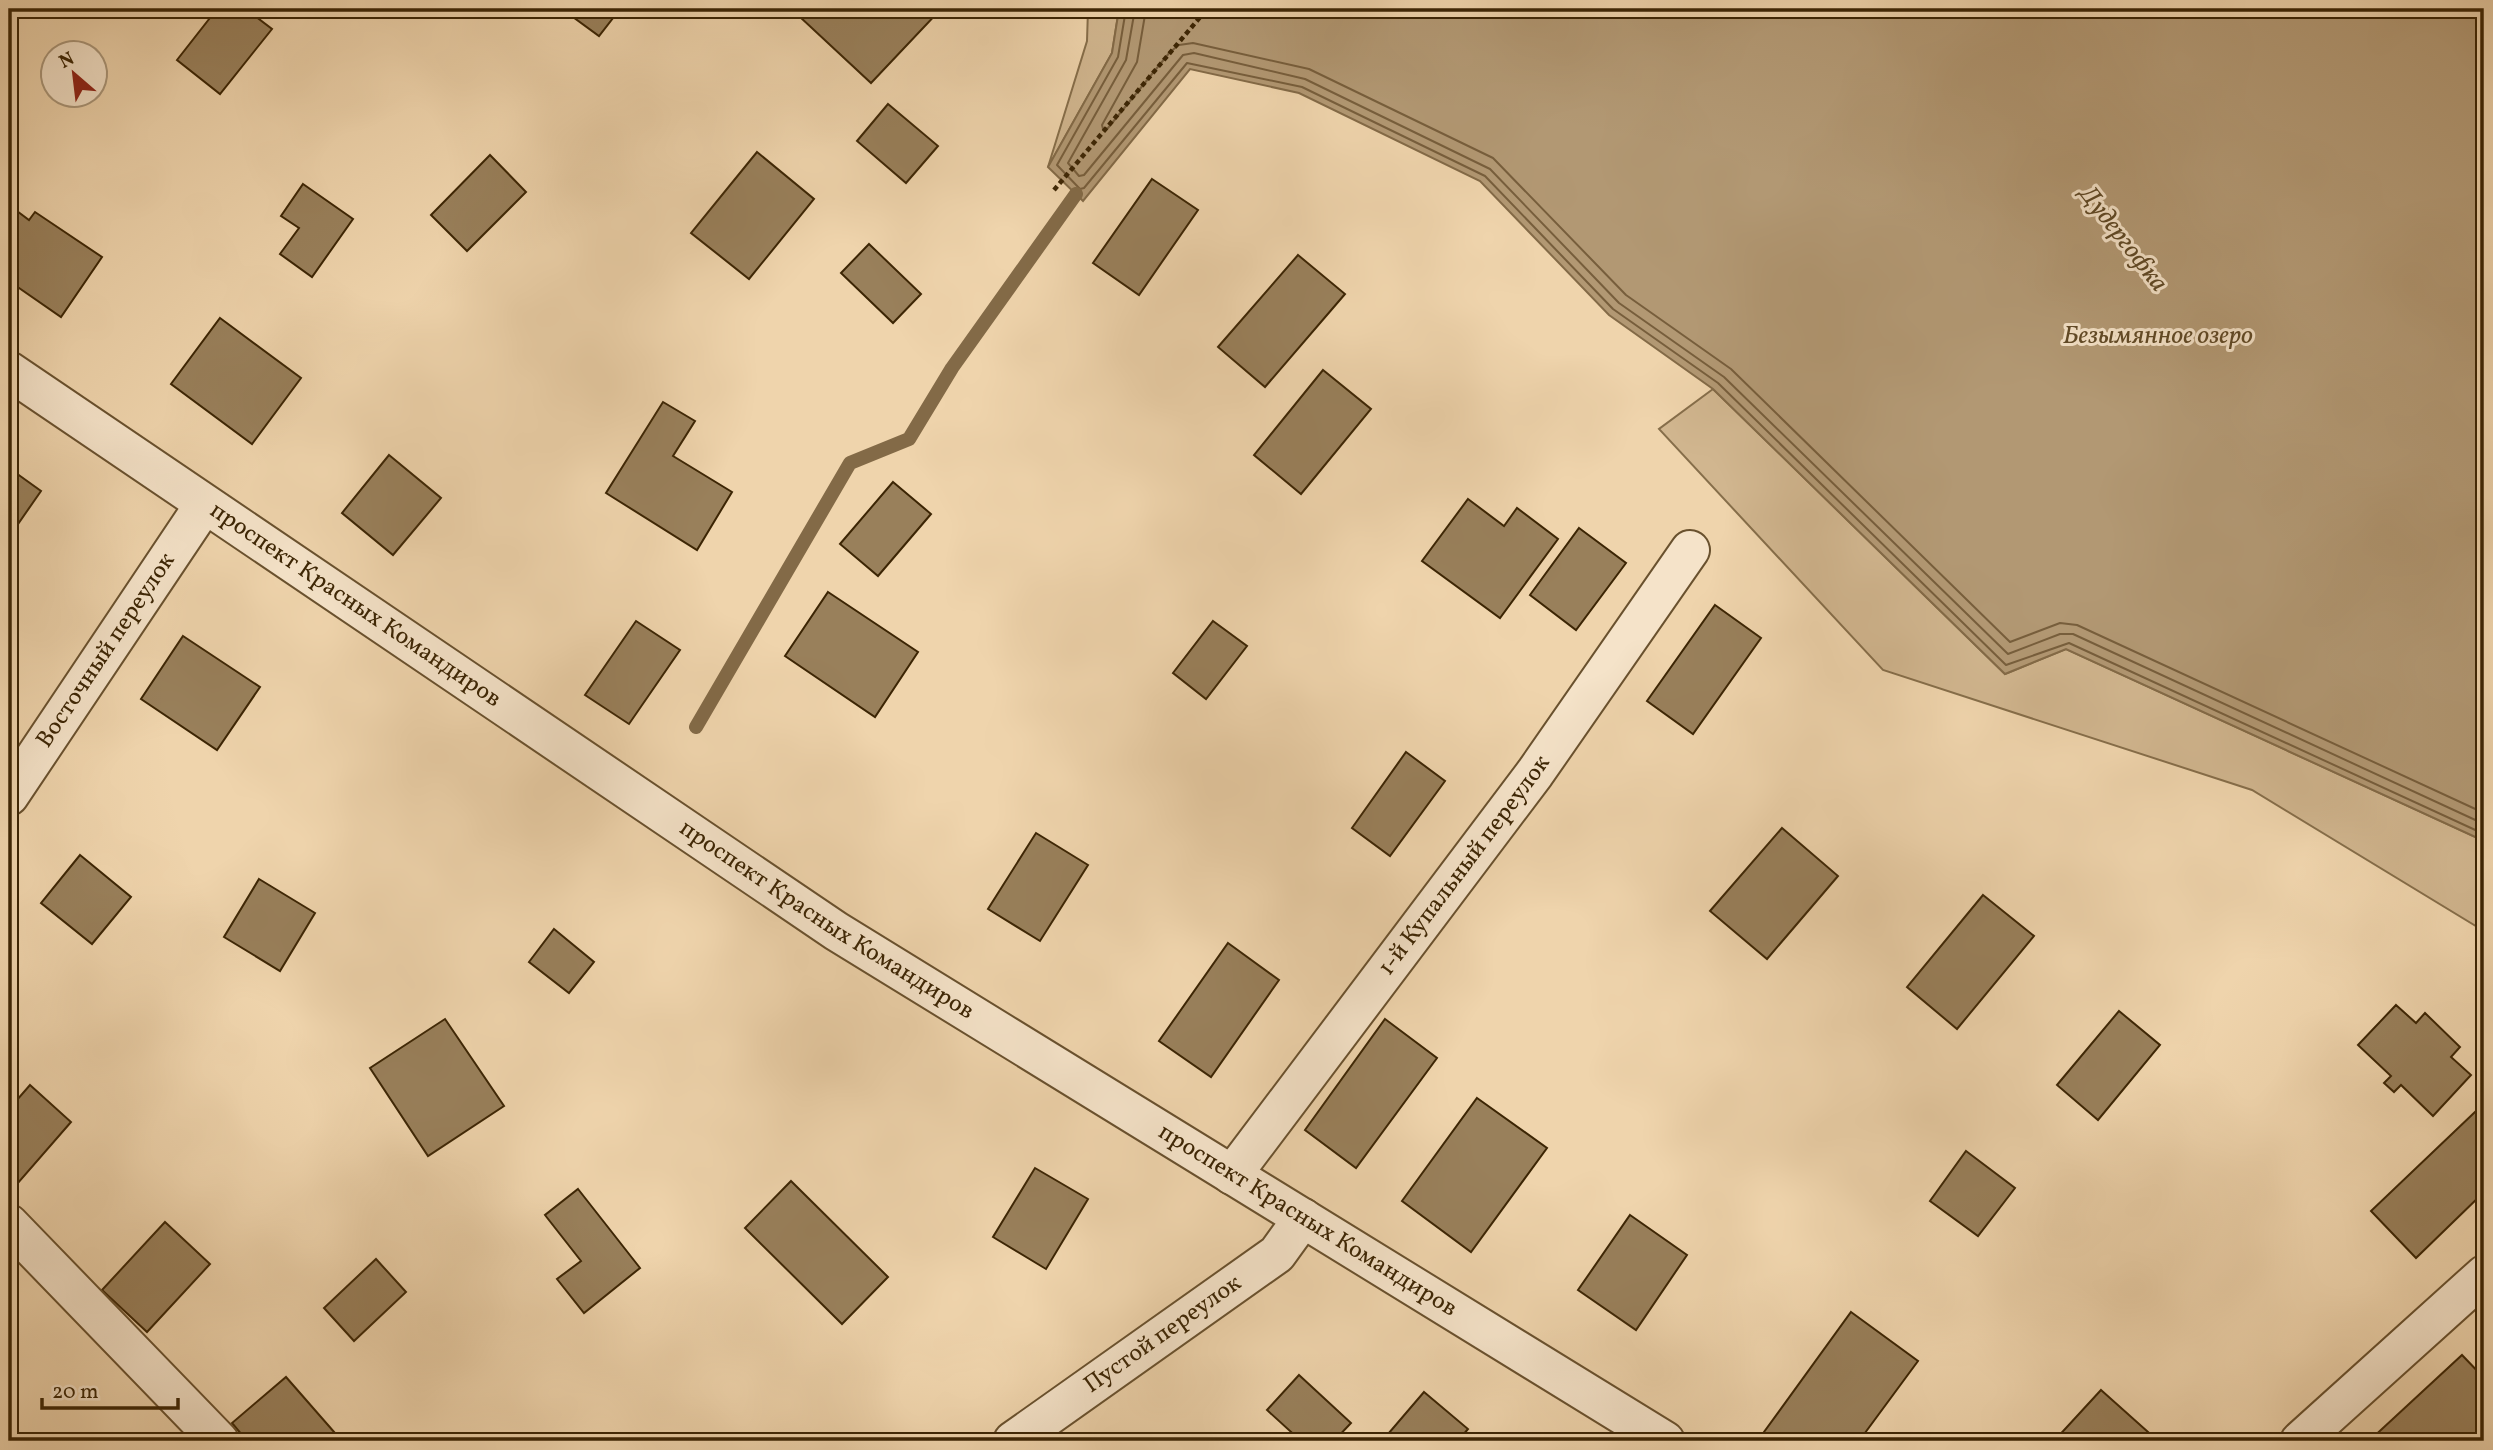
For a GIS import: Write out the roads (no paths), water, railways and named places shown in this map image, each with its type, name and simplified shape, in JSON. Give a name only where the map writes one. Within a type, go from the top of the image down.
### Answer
[{"type":"street","name":"проспект Красных Командиров","points":[[9,371],[825,923],[1665,1441]]},
{"type":"street","name":"Восточный переулок","points":[[9,796],[204,505]]},
{"type":"street","name":"1-й Купальный переулок","points":[[1232,1175],[1535,772],[1690,550]]},
{"type":"street","name":"Пустой переулок","points":[[1013,1441],[1278,1254],[1303,1218]]},
{"type":"street","points":[[9,1224],[219,1441]]},
{"type":"street","points":[[2300,1441],[2484,1275]]},
{"type":"water","name":"Безымянное озеро","points":[[1119,9],[2484,9],[2484,841],[2066,649],[2005,674],[1713,389],[1609,315],[1480,181],[1299,93],[1190,69],[1083,201],[1048,167],[1112,53]]},
{"type":"waterway","points":[[696,727],[850,463],[909,439],[952,368],[1076,194]]},
{"type":"water label","name":"Дудергофка","points":[[2123,239]]}]
